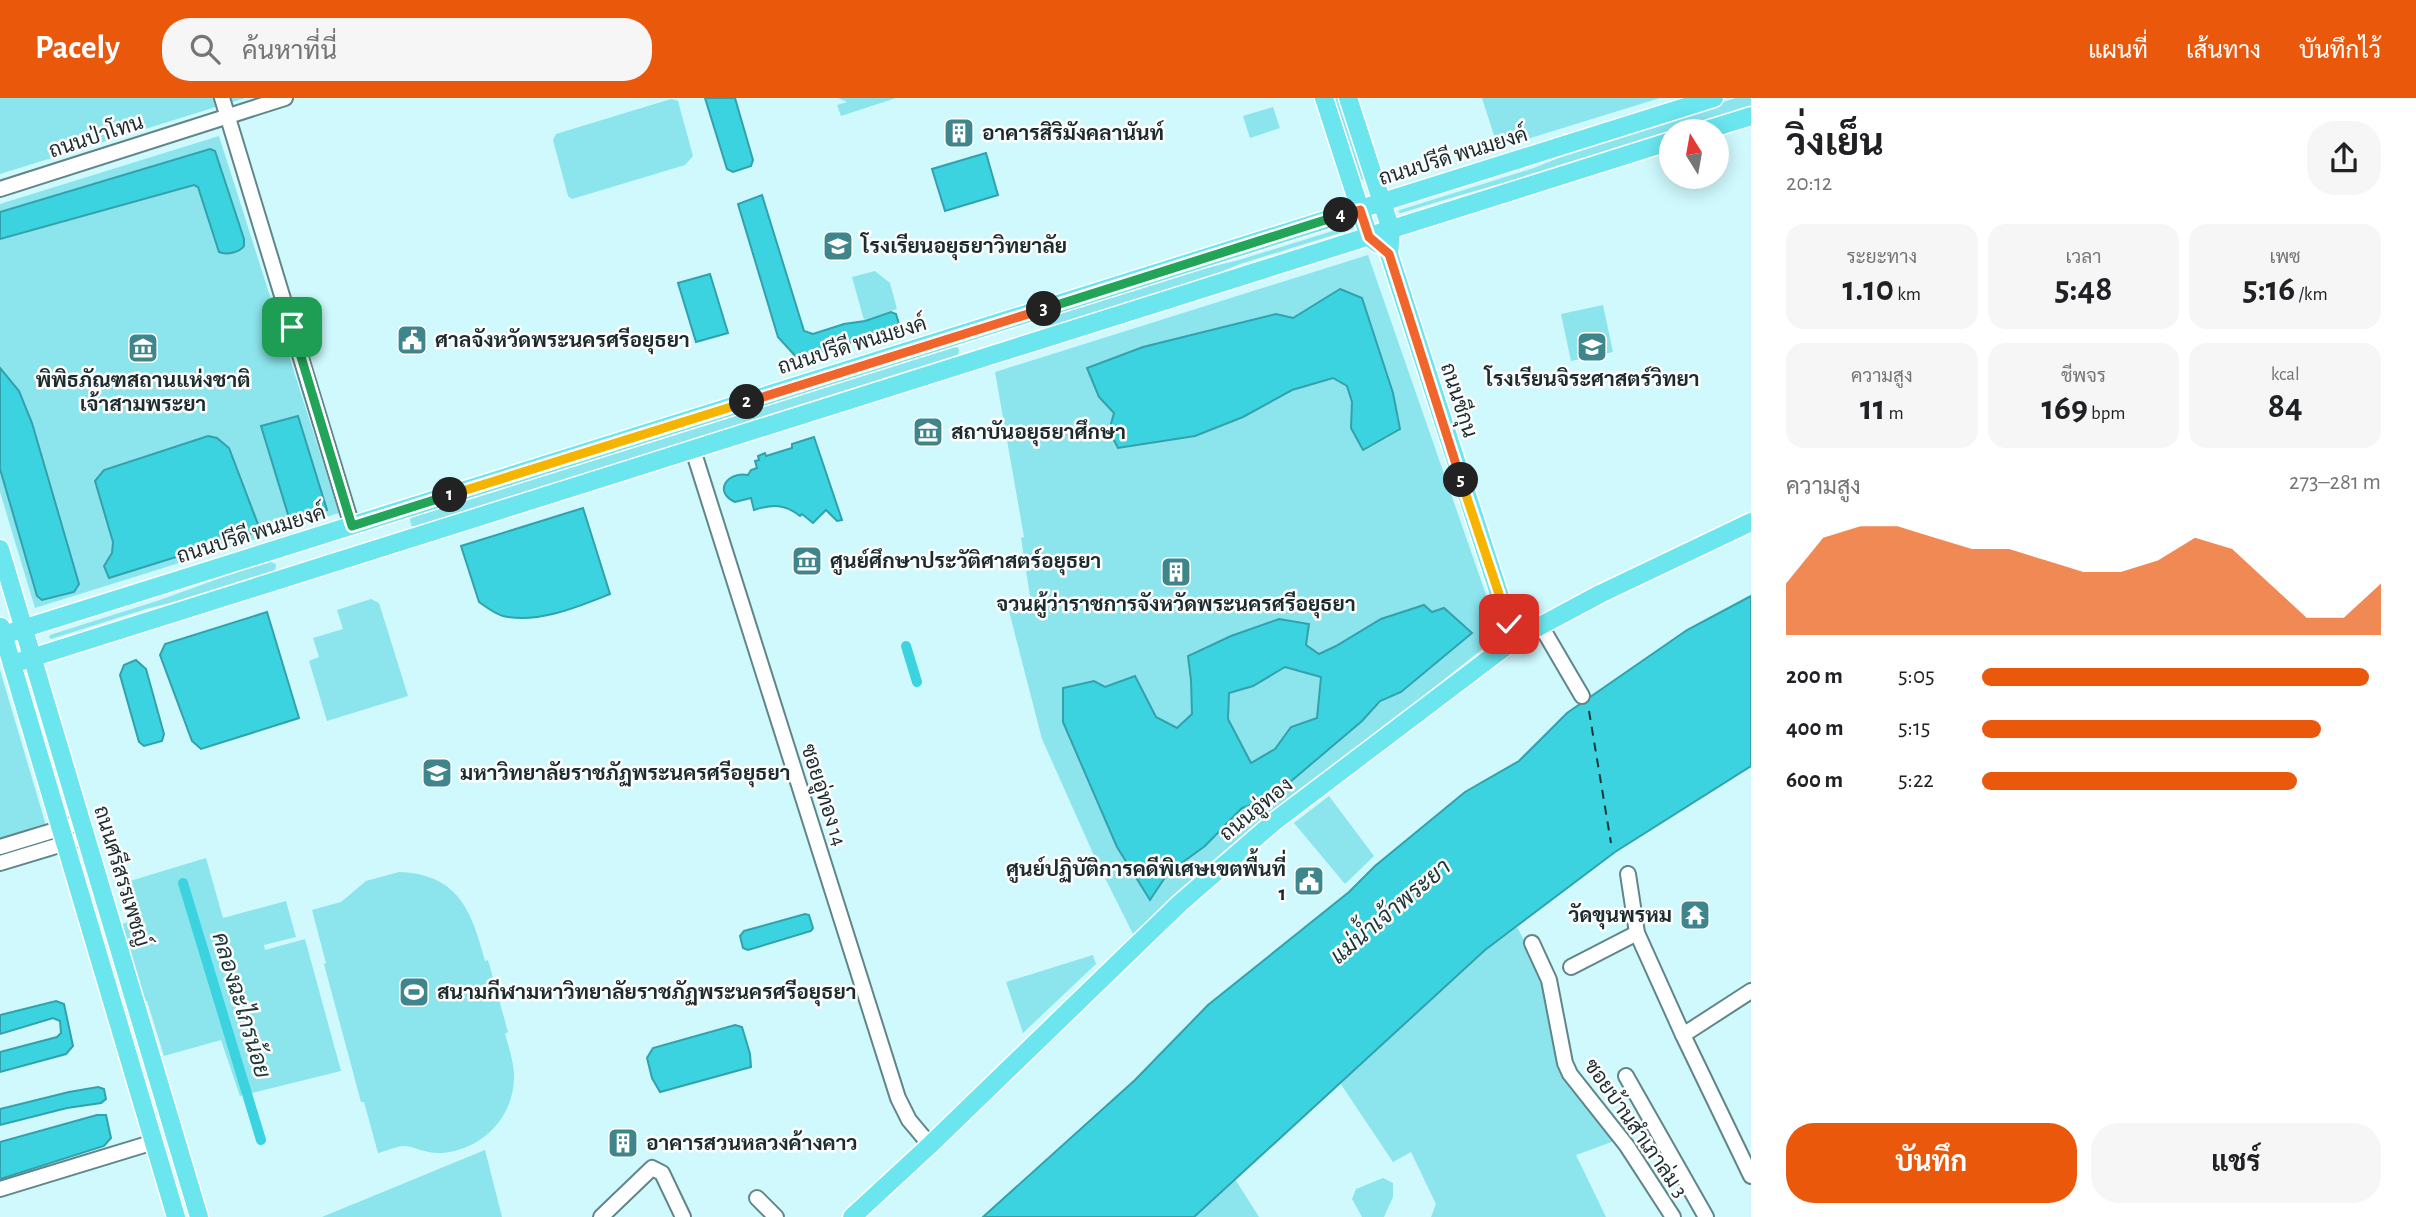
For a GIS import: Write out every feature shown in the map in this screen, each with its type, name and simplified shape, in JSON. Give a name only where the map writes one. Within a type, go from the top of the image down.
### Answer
[{"type":"main road","points":[[1324,98],[1369,237],[1389,254]]},
{"type":"main road","name":"ถนนชีกุน","points":[[1348,98],[1391,230],[1389,254],[1514,640]]},
{"type":"main road","name":"ถนนปรีดี พนมยงค์","points":[[2,630],[24,629],[1714,98]]},
{"type":"main road","points":[[1729,123],[1751,116]]},
{"type":"main road","points":[[12,664],[1659,145]]},
{"type":"main road","points":[[1040,310],[1040,331],[1048,338]]},
{"type":"main road","points":[[954,337],[962,345],[965,354],[963,365]]},
{"type":"main road","points":[[408,508],[406,520],[409,529],[417,537]]},
{"type":"main road","name":"ถนนอู่ทอง","points":[[853,1217],[1179,904],[1244,846],[1514,640],[1678,555],[1751,522]]},
{"type":"main road","name":"ถนนศรีสรรเพชญ์","points":[[0,549],[199,1217]]},
{"type":"main road","points":[[275,550],[285,568],[283,579]]},
{"type":"main road","points":[[2,630],[176,1217]]},
{"type":"main road","points":[[130,1061],[151,1055]]},
{"type":"street","points":[[222,98],[352,526]]},
{"type":"street","name":"ถนนป่าโทน","points":[[0,189],[285,98]]},
{"type":"street","name":"ซอยอู่ทอง 14","points":[[693,450],[898,1098],[909,1120],[930,1145]]},
{"type":"street","points":[[1541,626],[1582,696]]},
{"type":"street","points":[[0,863],[84,829]]},
{"type":"street","points":[[0,847],[63,836]]},
{"type":"street","points":[[1628,874],[1637,933],[1751,1176]]},
{"type":"street","points":[[1571,967],[1637,933]]},
{"type":"street","name":"ซอยบ้านสำเภาล่ม 3","points":[[1532,943],[1549,980],[1565,1063],[1570,1074],[1627,1146],[1673,1217]]},
{"type":"street","points":[[1683,1035],[1751,991]]},
{"type":"street","points":[[1626,1076],[1706,1217]]},
{"type":"street","points":[[0,1189],[154,1142]]},
{"type":"street","points":[[601,1217],[649,1168],[657,1168],[662,1173],[683,1217]]},
{"type":"street","points":[[757,1198],[776,1217]]},
{"type":"shaded area","points":[[0,98],[245,98],[0,174]]},
{"type":"shaded area","points":[[838,98],[896,98],[841,116],[837,105],[847,102]]},
{"type":"shaded area","points":[[1333,98],[1341,98],[1366,178],[1364,180],[1358,178]]},
{"type":"shaded area","points":[[1482,98],[1660,98],[1498,148]]},
{"type":"shaded area","points":[[1736,98],[1751,98],[1751,109],[1719,119],[1669,119]]},
{"type":"shaded area","points":[[671,99],[678,101],[693,156],[685,165],[572,199],[568,196],[553,140],[556,134]]},
{"type":"shaded area","points":[[1273,107],[1280,128],[1250,138],[1243,116]]},
{"type":"shaded area","points":[[1659,122],[1659,138],[1398,212],[1534,168],[1602,140]]},
{"type":"shaded area","name":"พิพิธภัณฑสถานแห่งชาติ เจ้าสามพระยา","points":[[219,136],[339,513],[35,608],[0,492],[0,204]]},
{"type":"shaded area","points":[[1352,225],[1353,229],[1240,264],[1170,292],[1052,328],[1047,325],[1048,316],[1166,278],[1239,260]]},
{"type":"shaded area","points":[[1368,255],[1500,635],[1214,862],[1133,934],[1096,860],[1042,739],[1009,611],[1031,603],[1021,538],[1024,537],[995,372]]},
{"type":"shaded area","points":[[875,271],[890,283],[897,309],[864,320],[852,277]]},
{"type":"shaded area","points":[[1603,305],[1613,352],[1571,361],[1561,314]]},
{"type":"shaded area","points":[[954,345],[959,349],[958,358],[416,529],[411,525],[410,519],[415,514]]},
{"type":"shaded area","points":[[268,561],[276,564],[275,573],[51,639],[49,637],[50,635],[157,601]]},
{"type":"shaded area","points":[[371,599],[379,603],[408,696],[327,721],[309,661],[319,657],[313,638],[343,629],[337,610]]},
{"type":"shaded area","points":[[0,670],[55,856],[0,872]]},
{"type":"shaded area","points":[[1329,796],[1374,856],[1345,884],[1294,823]]},
{"type":"shaded area","points":[[206,858],[223,918],[286,901],[296,937],[264,945],[265,950],[305,939],[341,1071],[240,1096],[221,1040],[164,1056],[147,1001],[139,1003],[117,926],[131,921],[120,884]]},
{"type":"shaded area","name":"สนามกีฬามหาวิทยาลัยราชภัฏพระนครศรีอยุธยา","points":[[399,872],[419,874],[436,880],[449,888],[468,911],[485,961],[488,960],[508,1032],[505,1034],[514,1077],[513,1092],[508,1105],[493,1129],[457,1151],[436,1153],[405,1146],[378,1153],[364,1102],[361,1102],[312,910],[341,902],[366,881]]},
{"type":"shaded area","points":[[1517,927],[1542,974],[1556,1056],[1617,1140],[1576,1155],[1606,1217],[1431,1217],[1436,1204],[1411,1152],[1393,1162],[1340,1083],[1485,950]]},
{"type":"shaded area","points":[[1093,955],[1096,964],[1023,1033],[1006,982]]},
{"type":"shaded area","points":[[485,1150],[502,1217],[322,1217]]},
{"type":"shaded area","points":[[1383,1178],[1393,1183],[1393,1197],[1384,1217],[1362,1217],[1352,1199],[1356,1189]]},
{"type":"shaded area","points":[[1235,1179],[1259,1217],[1194,1217]]},
{"type":"water","points":[[705,98],[735,98],[753,160],[751,166],[733,172],[727,169]]},
{"type":"water","points":[[210,149],[215,151],[244,239],[244,246],[236,252],[219,252],[198,187],[194,185],[0,239],[0,212]]},
{"type":"water","points":[[986,153],[998,195],[945,211],[932,169]]},
{"type":"water","points":[[762,195],[804,331],[813,334],[891,312],[896,314],[899,324],[897,328],[798,359],[778,337],[738,204]]},
{"type":"water","points":[[710,274],[728,333],[696,342],[678,283]]},
{"type":"water","points":[[1340,289],[1362,298],[1393,393],[1400,429],[1363,450],[1351,428],[1352,402],[1347,386],[1333,378],[1292,390],[1243,417],[1195,436],[1118,448],[1109,431],[1114,413],[1099,397],[1087,368],[1143,347],[1276,314],[1293,318]]},
{"type":"water","points":[[0,368],[19,391],[32,423],[79,584],[74,592],[42,600],[37,596],[0,469]]},
{"type":"water","points":[[298,416],[327,510],[290,521],[261,426]]},
{"type":"water","points":[[208,436],[217,438],[229,448],[259,531],[109,578],[104,566],[112,553],[113,542],[95,481],[104,470]]},
{"type":"water","points":[[814,437],[842,520],[837,521],[826,510],[813,523],[802,514],[800,516],[784,507],[754,510],[751,498],[735,502],[728,498],[725,483],[734,476],[748,475],[751,470],[757,468],[755,461],[759,460],[758,456],[792,448],[792,444]]},
{"type":"water","points":[[583,508],[610,594],[557,613],[530,618],[503,616],[479,602],[461,546]]},
{"type":"water","name":"แม่น้ำเจ้าพระยา","points":[[1751,596],[1751,766],[1615,852],[1485,950],[1194,1217],[983,1217],[1135,1080],[1208,1005],[1349,892],[1375,866],[1465,792],[1519,761],[1567,713],[1687,630]]},
{"type":"water","points":[[1424,605],[1432,612],[1444,608],[1472,633],[1401,692],[1380,701],[1362,721],[1270,799],[1242,808],[1205,846],[1168,873],[1150,900],[1117,847],[1063,722],[1063,688],[1094,681],[1105,687],[1135,676],[1156,717],[1177,728],[1192,714],[1188,656],[1231,636],[1279,619],[1309,624],[1306,645],[1319,654],[1381,619]],"holes":[[[1285,667],[1321,677],[1317,718],[1291,727],[1275,749],[1251,763],[1228,719],[1229,693],[1253,686]]]},
{"type":"water","points":[[267,612],[299,718],[201,749],[192,741],[160,655],[165,644]]},
{"type":"water","points":[[136,660],[146,669],[164,734],[162,741],[144,746],[139,742],[120,675],[124,665]]},
{"type":"water","points":[[809,915],[813,928],[811,931],[748,950],[743,948],[740,936],[744,931]]},
{"type":"water","points":[[56,1001],[64,1004],[73,1046],[66,1054],[0,1072],[0,1052],[57,1037],[61,1033],[60,1021],[53,1018],[0,1034],[0,1015]]},
{"type":"water","points":[[735,1025],[742,1027],[751,1067],[660,1092],[652,1078],[647,1058],[653,1048]]},
{"type":"water","points":[[98,1087],[104,1089],[106,1099],[101,1103],[67,1108],[0,1125],[0,1109]]},
{"type":"water","points":[[97,1115],[106,1115],[111,1138],[104,1146],[0,1179],[0,1142]]},
{"type":"waterway","points":[[906,646],[917,682]]},
{"type":"waterway","name":"คลองฉะไกรน้อย","points":[[183,883],[261,1140]]},
{"type":"ferry route","points":[[1589,711],[1611,843]]},
{"type":"place","name":"อาคารสิริมังคลานันท์","points":[[959,133]]},
{"type":"place","name":"โรงเรียนอยุธยาวิทยาลัย","points":[[838,246]]},
{"type":"place","name":"ศาลจังหวัดพระนครศรีอยุธยา","points":[[412,340]]},
{"type":"place","name":"โรงเรียนจิระศาสตร์วิทยา","points":[[1592,347]]},
{"type":"place","name":"พิพิธภัณฑสถานแห่งชาติ เจ้าสามพระยา","points":[[143,348]]},
{"type":"place","name":"สถาบันอยุธยาศึกษา","points":[[928,432]]},
{"type":"place","name":"ศูนย์ศึกษาประวัติศาสตร์อยุธยา","points":[[807,561]]},
{"type":"place","name":"จวนผู้ว่าราชการจังหวัดพระนครศรีอยุธยา","points":[[1176,572]]},
{"type":"place","name":"มหาวิทยาลัยราชภัฏพระนครศรีอยุธยา","points":[[437,773]]},
{"type":"place","name":"ศูนย์ปฏิบัติการคดีพิเศษเขตพื้นที่ 1","points":[[1309,881]]},
{"type":"place","name":"วัดขุนพรหม","points":[[1695,915]]},
{"type":"place","name":"สนามกีฬามหาวิทยาลัยราชภัฏพระนครศรีอยุธยา","points":[[414,992]]},
{"type":"place","name":"อาคารสวนหลวงค้างคาว","points":[[623,1143]]},
{"type":"route","points":[[292,327],[352,526],[1360,210],[1369,237],[1389,254],[1509,624]]}]
